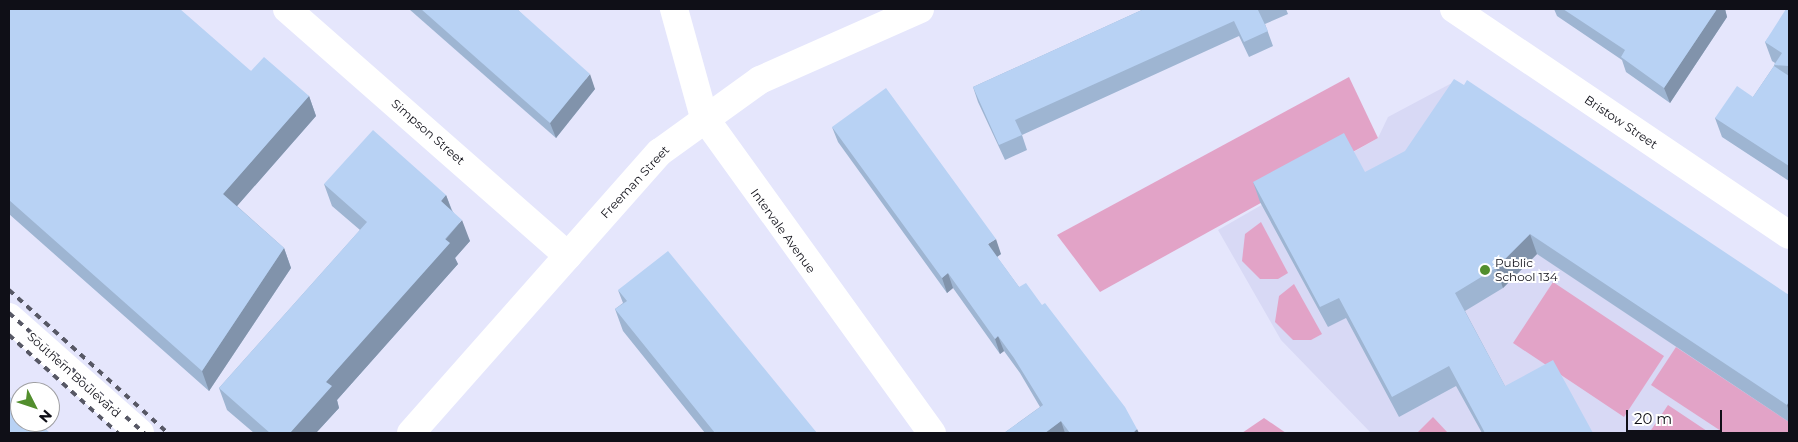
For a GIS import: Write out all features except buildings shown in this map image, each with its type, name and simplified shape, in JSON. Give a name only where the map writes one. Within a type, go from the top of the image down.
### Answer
[{"type":"street","name":"Simpson Street","points":[[287,9],[568,256]]},
{"type":"street","name":"Intervale Avenue","points":[[674,9],[704,117],[932,433]]},
{"type":"street","name":"Freeman Street","points":[[411,433],[660,152],[704,117],[760,80],[920,9]]},
{"type":"street","name":"Bristow Street","points":[[1454,9],[1789,235]]},
{"type":"street","name":"Southern Boulevard","points":[[9,317],[140,433]]},
{"type":"shaded area","points":[[1349,77],[1378,138],[1100,292],[1057,235]]},
{"type":"shaded area","name":"Public School 134","points":[[1450,84],[1789,310],[1789,433],[1371,433],[1281,340],[1218,230],[1378,138],[1388,117]]},
{"type":"shaded area","points":[[1261,222],[1288,273],[1278,279],[1260,279],[1242,261],[1245,234]]},
{"type":"shaded area","points":[[1553,282],[1664,356],[1624,417],[1513,343]]},
{"type":"shaded area","points":[[1294,284],[1322,334],[1311,340],[1293,340],[1275,322],[1279,296]]},
{"type":"shaded area","points":[[1676,347],[1789,422],[1789,433],[1724,433],[1651,385]]},
{"type":"shaded area","points":[[1668,405],[1710,433],[1649,433]]},
{"type":"shaded area","points":[[1433,417],[1448,433],[1417,433]]},
{"type":"shaded area","points":[[1264,418],[1286,433],[1242,433]]},
{"type":"railway","points":[[9,290],[168,433]]},
{"type":"railway","points":[[9,313],[144,433]]},
{"type":"railway","points":[[9,335],[118,433]]},
{"type":"place","name":"Public School 134","points":[[1485,270]]}]
